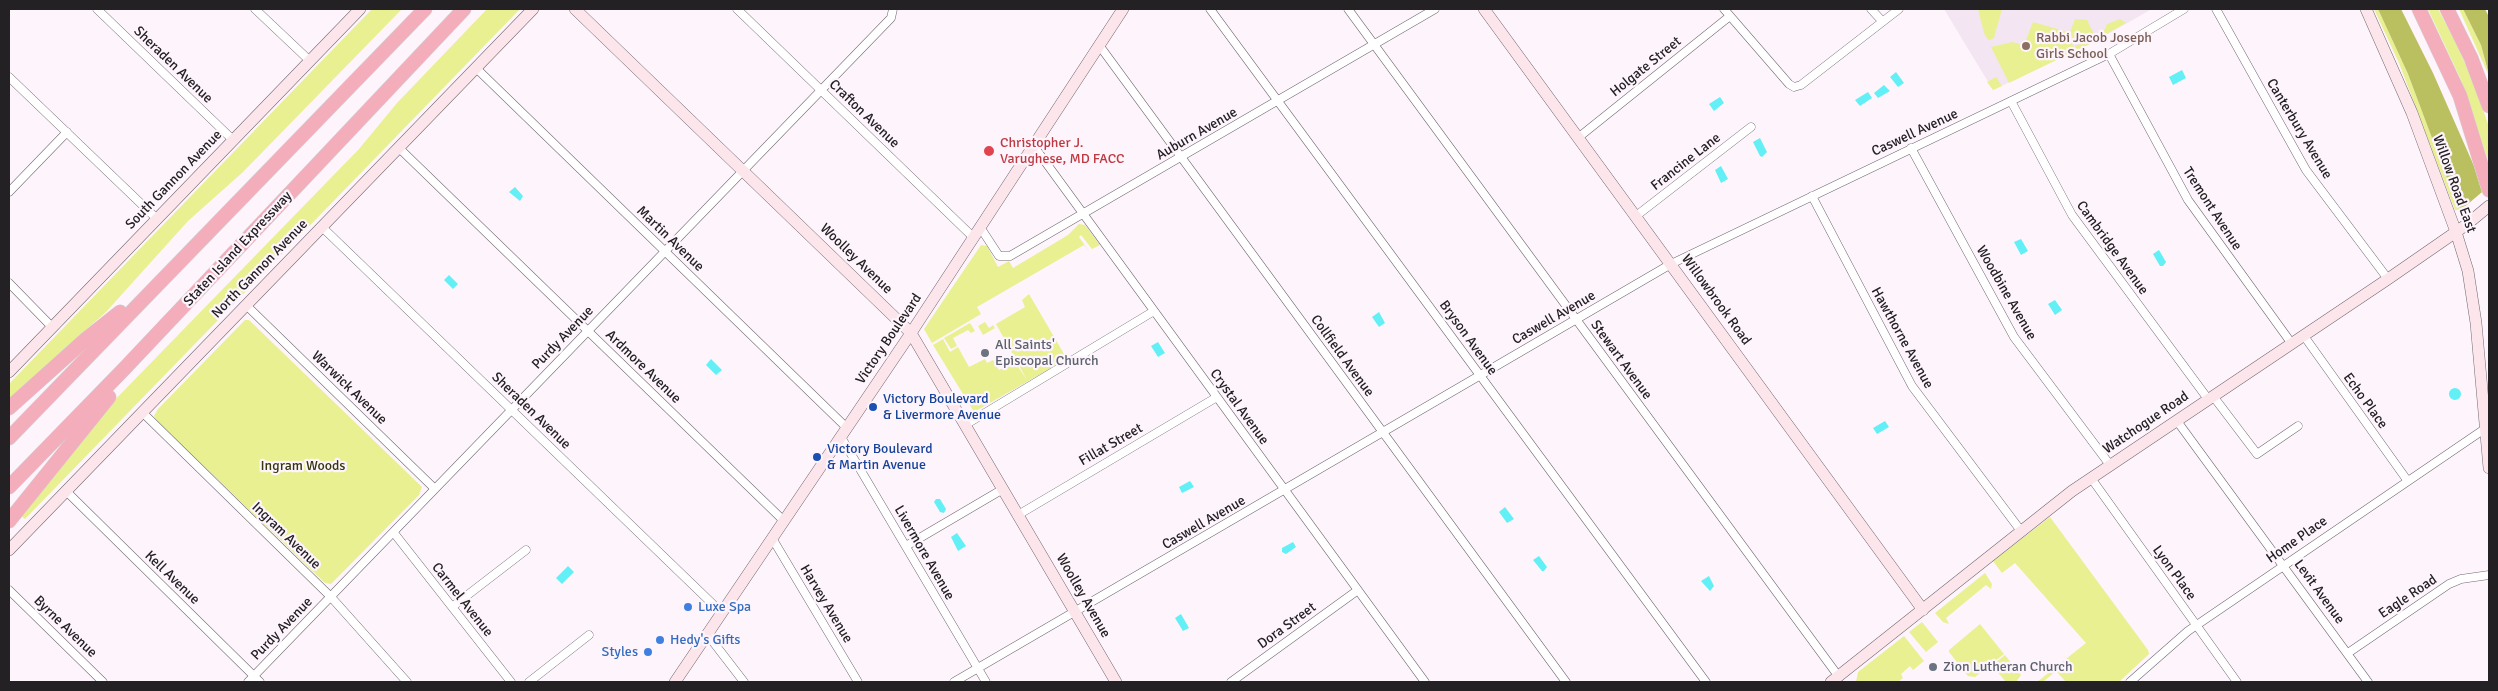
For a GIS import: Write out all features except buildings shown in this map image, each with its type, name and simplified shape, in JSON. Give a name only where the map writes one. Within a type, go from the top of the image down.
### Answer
[{"type":"highway","points":[[9,438],[425,9]]},
{"type":"highway","name":"Staten Island Expressway","points":[[9,487],[124,369],[464,9]]},
{"type":"highway","points":[[2420,9],[2460,96],[2489,190]]},
{"type":"highway","points":[[2447,9],[2471,58],[2489,106]]},
{"type":"highway","points":[[9,408],[86,339],[163,278]]},
{"type":"highway","points":[[9,520],[109,397],[124,369]]},
{"type":"main road","name":"South Gannon Avenue","points":[[9,372],[360,9]]},
{"type":"main road","name":"North Gannon Avenue","points":[[9,550],[533,9]]},
{"type":"main road","name":"Woolley Avenue","points":[[575,9],[911,333],[1116,682]]},
{"type":"main road","name":"Victory Boulevard","points":[[675,682],[911,333],[1122,9]]},
{"type":"main road","name":"Willowbrook Road","points":[[1484,9],[1923,610]]},
{"type":"main road","name":"Willow Road East","points":[[2366,9],[2402,90],[2456,232],[2473,297],[2489,468]]},
{"type":"main road","name":"Watchogue Road","points":[[1837,680],[2021,531],[2091,478],[2388,280],[2489,206]]},
{"type":"street","name":"Sheraden Avenue","points":[[97,9],[233,140]]},
{"type":"street","points":[[255,9],[310,61]]},
{"type":"street","name":"Crafton Avenue","points":[[737,9],[821,90],[977,232]]},
{"type":"street","name":"Purdy Avenue","points":[[248,682],[891,18],[894,9]]},
{"type":"street","name":"Bryson Avenue","points":[[1210,9],[1706,682]]},
{"type":"street","name":"Stewart Avenue","points":[[1348,9],[1837,680]]},
{"type":"street","name":"Auburn Avenue","points":[[977,232],[999,256],[1010,256],[1435,9]]},
{"type":"street","points":[[1724,9],[1789,84],[1794,87],[1899,9]]},
{"type":"street","points":[[1871,9],[1882,21]]},
{"type":"street","name":"Caswell Avenue","points":[[954,682],[1671,264],[2109,54],[2184,9]]},
{"type":"street","name":"Canterbury Avenue","points":[[2216,9],[2288,142],[2306,170],[2388,280]]},
{"type":"street","name":"Holgate Street","points":[[1578,138],[1730,16]]},
{"type":"street","name":"Collfield Avenue","points":[[1099,45],[1566,682]]},
{"type":"street","name":"Tremont Avenue","points":[[2109,54],[2188,200],[2292,344]]},
{"type":"street","name":"Martin Avenue","points":[[476,68],[664,251],[844,432]]},
{"type":"street","points":[[9,77],[157,219]]},
{"type":"street","name":"Cambridge Avenue","points":[[2011,101],[2072,215],[2257,454],[2298,426]]},
{"type":"street","name":"Francine Lane","points":[[1636,216],[1751,127]]},
{"type":"street","points":[[9,192],[66,132]]},
{"type":"street","name":"Crystal Avenue","points":[[1033,145],[1423,680]]},
{"type":"street","name":"Ardmore Avenue","points":[[398,148],[784,521]]},
{"type":"street","name":"Woodbine Avenue","points":[[1911,148],[2014,337],[2110,465]]},
{"type":"street","name":"Hawthorne Avenue","points":[[1812,196],[1912,386],[2021,531]]},
{"type":"street","name":"Sheraden Avenue","points":[[322,227],[722,613]]},
{"type":"street","points":[[9,283],[52,327]]},
{"type":"street","name":"Warwick Avenue","points":[[246,305],[435,489]]},
{"type":"street","points":[[965,425],[1154,311]]},
{"type":"street","name":"Echo Place","points":[[2304,336],[2407,480]]},
{"type":"street","name":"Fillat Street","points":[[1018,515],[1217,397]]},
{"type":"street","name":"Ingram Avenue","points":[[142,412],[330,597],[407,682]]},
{"type":"street","name":"Levit Avenue","points":[[2177,421],[2368,682]]},
{"type":"street","name":"Home Place","points":[[2130,682],[2196,625],[2486,428]]},
{"type":"street","name":"Livermore Avenue","points":[[844,432],[906,546],[986,682]]},
{"type":"street","name":"Lyon Place","points":[[2091,478],[2237,682]]},
{"type":"street","points":[[906,546],[1003,489]]},
{"type":"street","name":"Kell Avenue","points":[[66,492],[260,682]]},
{"type":"street","name":"Carmel Avenue","points":[[394,532],[511,682]]},
{"type":"street","name":"Harvey Avenue","points":[[772,538],[858,682]]},
{"type":"street","points":[[452,607],[526,550]]},
{"type":"street","name":"Eagle Road","points":[[2348,653],[2449,584],[2461,579],[2489,575]]},
{"type":"street","name":"Byrne Avenue","points":[[9,590],[103,682]]},
{"type":"street","name":"Dora Street","points":[[1231,682],[1358,590]]},
{"type":"street","points":[[707,634],[744,682]]},
{"type":"street","points":[[529,682],[589,635]]},
{"type":"street","points":[[1414,682],[1423,680]]},
{"type":"shaded area","name":"Rabbi Jacob Joseph Girls School","points":[[1944,9],[2150,10],[2094,42],[1993,90]]},
{"type":"green space","points":[[372,9],[402,9],[243,172],[188,221],[106,312],[9,399],[9,384]]},
{"type":"green space","points":[[487,9],[520,9],[25,519],[20,515],[108,407],[359,149],[397,103]]},
{"type":"green space","points":[[1978,9],[2002,9],[1994,38],[1990,40],[1988,40],[1984,33]]},
{"type":"green space","points":[[2374,9],[2378,9],[2408,74],[2459,210],[2455,210],[2399,63]]},
{"type":"green space","points":[[2378,9],[2401,9],[2433,73],[2474,166],[2482,192],[2461,210],[2459,210],[2408,74]]},
{"type":"green space","points":[[2428,9],[2438,9],[2474,83],[2489,127],[2489,163],[2461,80]]},
{"type":"green space","points":[[2459,9],[2463,9],[2481,45],[2489,76]]},
{"type":"green space","points":[[2463,9],[2485,9],[2489,17],[2489,75],[2481,45]]},
{"type":"green space","points":[[2075,19],[2087,20],[2095,36],[2094,42],[2077,50],[2075,46],[2085,42],[2084,40],[2075,44],[2070,32]]},
{"type":"green space","points":[[2120,19],[2126,23],[2101,37],[2107,24]]},
{"type":"green space","points":[[2033,22],[2068,32],[2075,51],[2009,83],[1991,47],[2012,42],[2024,45]]},
{"type":"green space","points":[[1996,77],[2002,86],[1993,90],[1987,82]]},
{"type":"green space","points":[[1079,224],[1085,225],[1100,245],[1092,249],[1081,235],[1079,237],[1089,251],[1084,245],[977,307],[981,314],[932,343],[924,329],[981,245],[987,246],[998,267],[1009,261],[1013,268],[1068,235]]},
{"type":"green space","points":[[1029,294],[1067,359],[974,412],[933,345],[943,339],[950,352],[958,347],[969,367],[985,359],[987,363],[993,360],[999,370],[1015,362],[1027,380],[996,324],[1025,307],[1022,300]]},
{"type":"green space","name":"Ingram Woods","points":[[245,320],[249,320],[422,487],[419,495],[331,584],[325,583],[154,416],[158,409]]},
{"type":"green space","points":[[985,322],[989,328],[993,325],[995,328],[983,335],[978,326]]},
{"type":"green space","points":[[970,323],[975,331],[971,333],[968,330],[953,338],[957,346],[951,349],[944,338]]},
{"type":"green space","points":[[2050,517],[2148,650],[2149,654],[2119,682],[2066,682],[2056,671],[2043,682],[2037,682],[2086,643],[2015,563],[2002,573],[1993,561]]},
{"type":"green space","points":[[1985,573],[1992,584],[1991,589],[1986,585],[1946,618],[1949,624],[1943,622],[1935,613]]},
{"type":"green space","points":[[1922,622],[1938,642],[1926,652],[1909,632]]},
{"type":"green space","points":[[1980,624],[2004,654],[1975,677],[1968,676],[1949,650]]},
{"type":"green space","points":[[1904,636],[1924,661],[1913,670],[1910,666],[1901,674],[1903,678],[1898,682],[1856,682],[1858,672]]},
{"type":"green space","points":[[2005,655],[2021,675],[2016,682],[2006,682],[1995,669],[1992,672],[1989,668]]},
{"type":"water","points":[[2182,70],[2186,78],[2173,85],[2169,77]]},
{"type":"water","points":[[1896,72],[1904,83],[1898,87],[1890,77]]},
{"type":"water","points":[[1884,85],[1890,91],[1878,98],[1874,93]]},
{"type":"water","points":[[1868,92],[1872,98],[1860,106],[1855,100]]},
{"type":"water","points":[[1720,97],[1724,103],[1714,111],[1709,104]]},
{"type":"water","points":[[1760,138],[1767,152],[1762,157],[1753,142]]},
{"type":"water","points":[[1721,166],[1728,179],[1721,183],[1715,170]]},
{"type":"water","points":[[515,187],[523,196],[520,201],[509,192]]},
{"type":"water","points":[[2021,239],[2028,251],[2021,255],[2014,242]]},
{"type":"water","points":[[2159,250],[2166,262],[2163,266],[2160,266],[2153,254]]},
{"type":"water","points":[[449,275],[458,284],[453,289],[444,280]]},
{"type":"water","points":[[2055,300],[2062,310],[2055,315],[2048,304]]},
{"type":"water","points":[[1379,312],[1385,323],[1379,327],[1372,317]]},
{"type":"water","points":[[1158,342],[1165,353],[1158,357],[1151,346]]},
{"type":"water","points":[[711,359],[722,370],[716,375],[706,365]]},
{"type":"water","points":[[2453,388],[2457,388],[2461,394],[2457,400],[2453,400],[2449,396],[2449,392]]},
{"type":"water","points":[[1885,421],[1889,427],[1877,434],[1873,428]]},
{"type":"water","points":[[1190,481],[1194,487],[1182,493],[1179,487]]},
{"type":"water","points":[[936,499],[940,499],[946,509],[944,513],[940,512],[934,502]]},
{"type":"water","points":[[1505,507],[1514,519],[1507,523],[1499,512]]},
{"type":"water","points":[[957,533],[966,546],[958,551],[951,537]]},
{"type":"water","points":[[1293,542],[1296,547],[1286,554],[1282,552],[1282,548]]},
{"type":"water","points":[[1539,556],[1547,567],[1544,571],[1533,560]]},
{"type":"water","points":[[568,566],[574,572],[562,584],[556,578]]},
{"type":"water","points":[[1709,576],[1714,586],[1710,591],[1701,581]]},
{"type":"water","points":[[1181,614],[1189,628],[1183,631],[1175,618]]},
{"type":"place","name":"Rabbi Jacob Joseph Girls School","points":[[2026,46]]},
{"type":"place","name":"Christopher J. Varughese, MD FACC","points":[[989,151]]},
{"type":"place","name":"All Saints' Episcopal Church","points":[[985,353]]},
{"type":"place","name":"Victory Boulevard & Livermore Avenue","points":[[873,407]]},
{"type":"place","name":"Victory Boulevard & Martin Avenue","points":[[817,457]]},
{"type":"place","name":"Luxe Spa","points":[[688,607]]},
{"type":"place","name":"Hedy's Gifts","points":[[660,640]]},
{"type":"place","name":"Styles","points":[[648,652]]},
{"type":"place","name":"Zion Lutheran Church","points":[[1933,667]]}]
